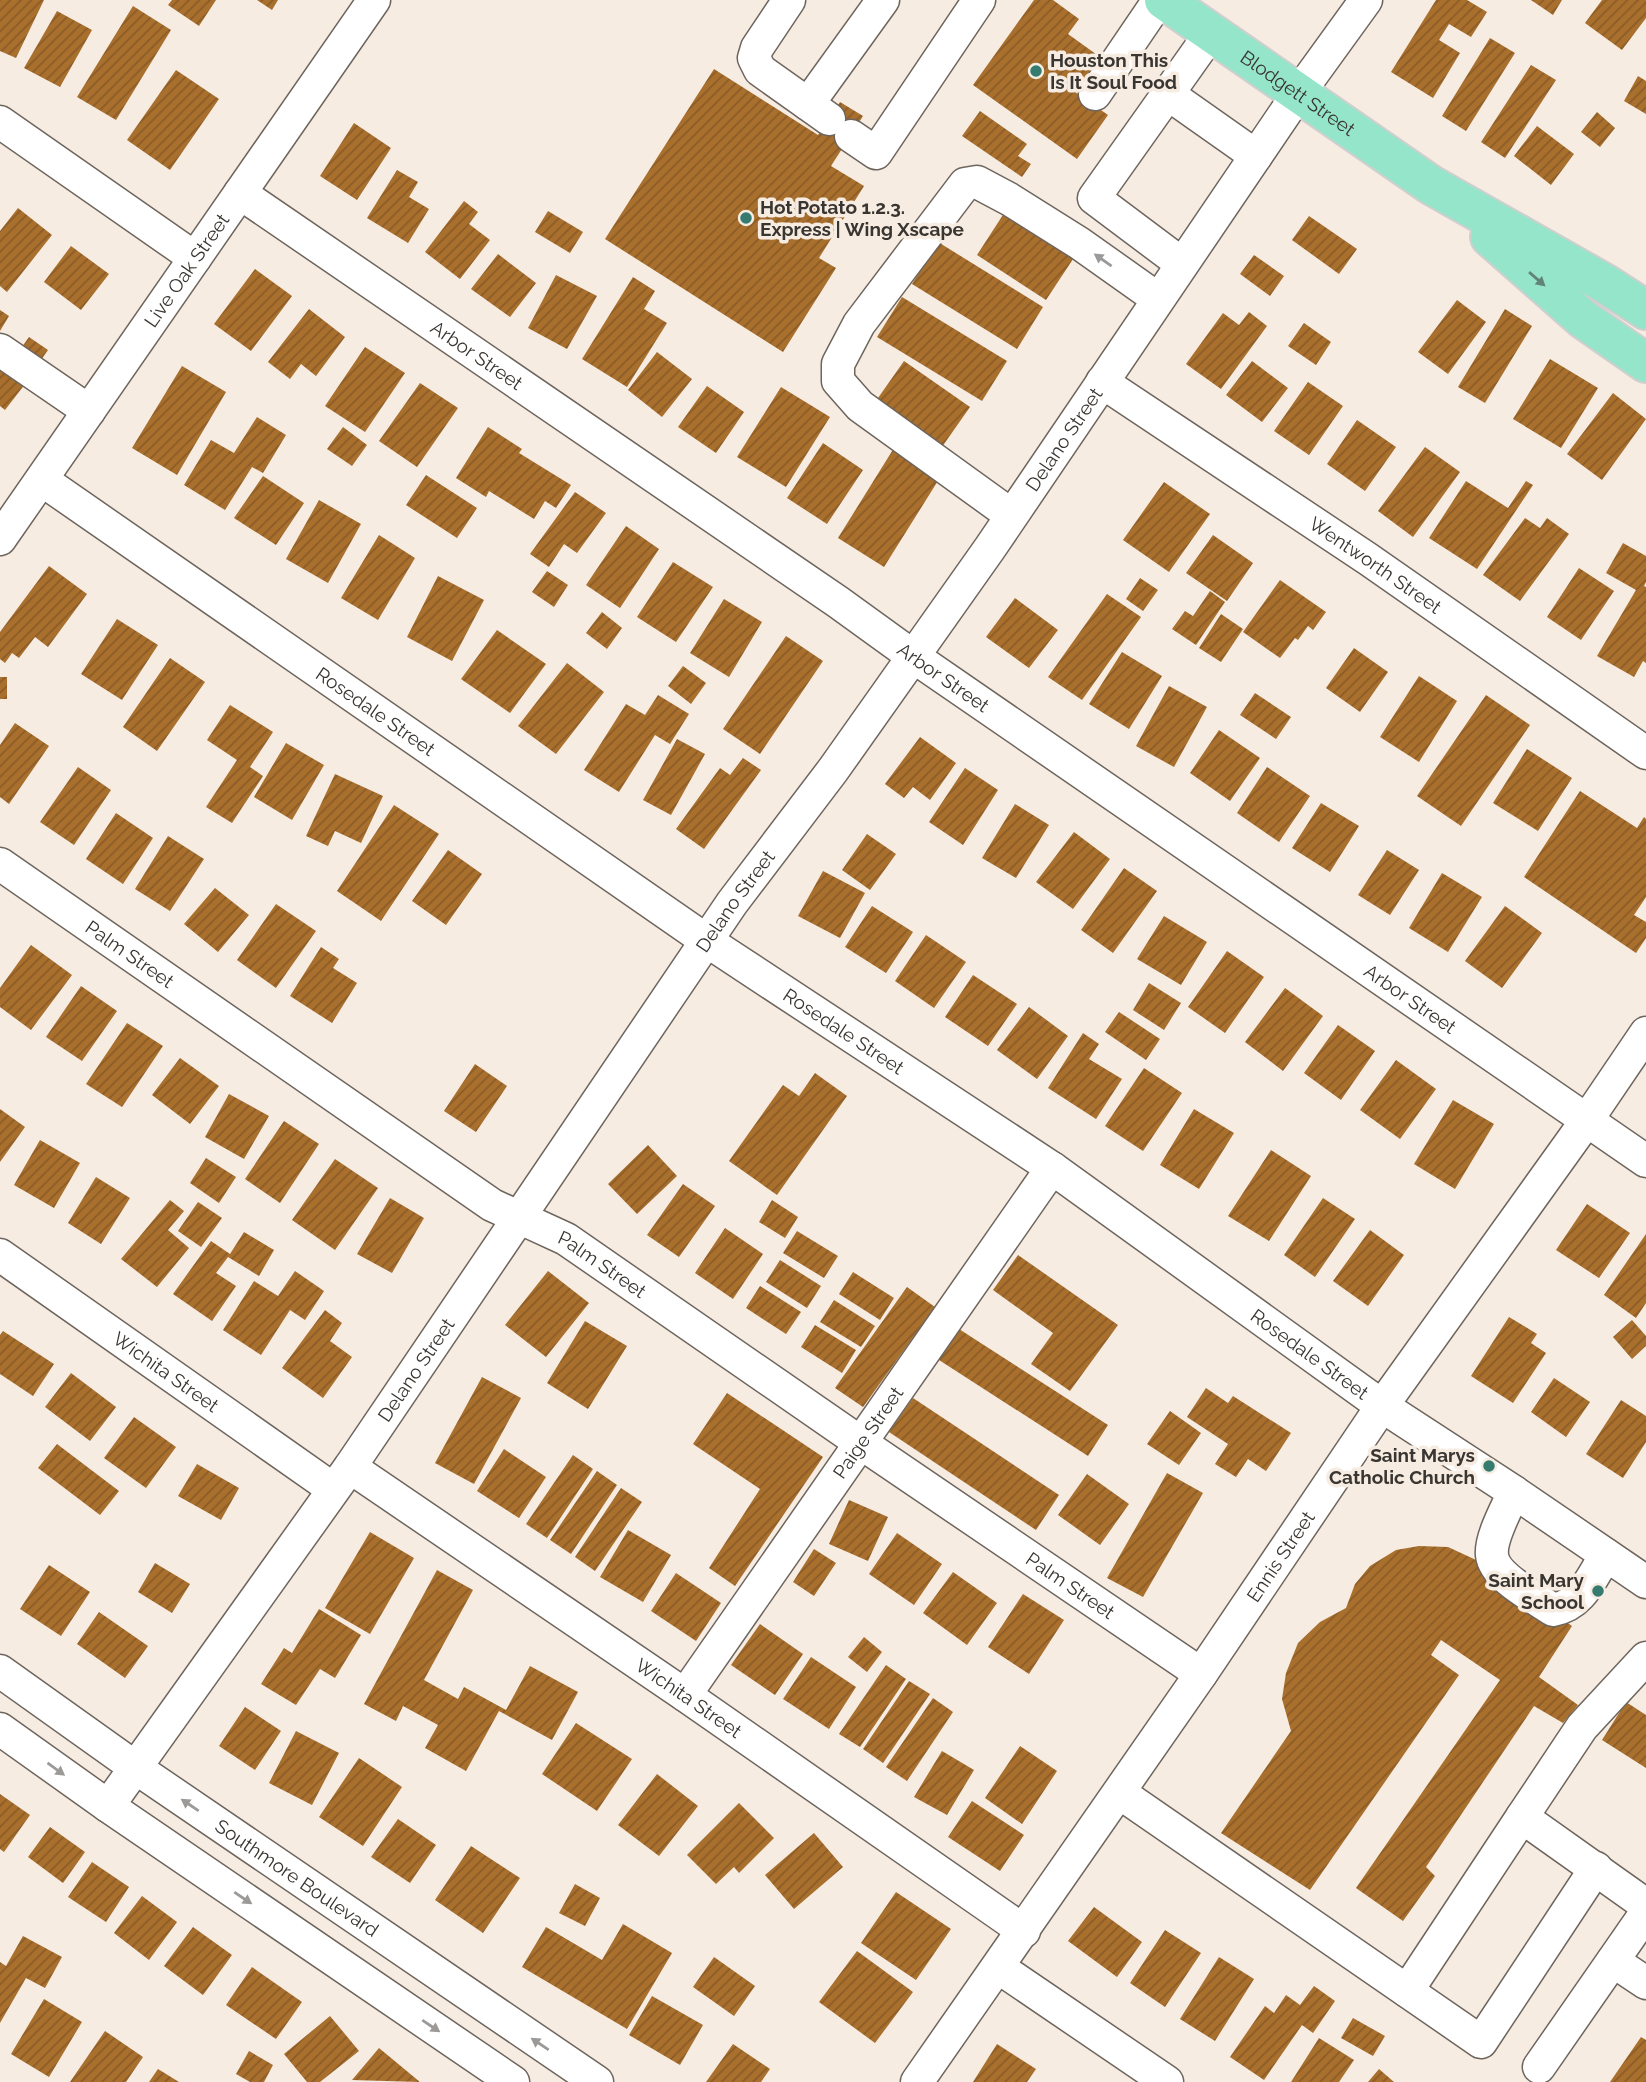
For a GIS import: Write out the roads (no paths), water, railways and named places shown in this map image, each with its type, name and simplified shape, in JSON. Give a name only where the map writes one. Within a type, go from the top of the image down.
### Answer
[{"type":"main road","name":"Blodgett Street","points":[[1161,0],[1431,185],[1604,283],[1646,310]]},
{"type":"main road","name":"Blodgett Street","points":[[1431,185],[1583,319],[1646,363]]},
{"type":"street","name":"Live Oak Street","points":[[0,540],[374,0]]},
{"type":"street","points":[[789,0],[757,48],[754,58],[760,70],[876,153],[979,0]]},
{"type":"street","points":[[829,120],[883,0]]},
{"type":"street","points":[[1095,94],[1161,0]]},
{"type":"street","name":"Delano Street","points":[[108,1806],[342,1478],[732,903],[914,657],[1298,94],[1366,0]]},
{"type":"street","points":[[1182,264],[1094,198],[1211,33]]},
{"type":"street","points":[[1168,94],[1256,156]]},
{"type":"street","points":[[0,122],[195,258]]},
{"type":"street","points":[[1011,515],[860,406],[838,381],[838,364],[859,324],[965,184],[977,182],[1079,243],[1158,299]]},
{"type":"street","name":"Arbor Street","points":[[240,193],[838,602],[1646,1161]]},
{"type":"street","points":[[0,350],[89,411]]},
{"type":"street","name":"Wentworth Street","points":[[1102,382],[1368,559],[1646,754]]},
{"type":"street","name":"Rosedale Street","points":[[42,480],[707,941],[1052,1168],[1382,1406],[1646,1583]]},
{"type":"street","name":"Palm Street","points":[[0,864],[492,1205],[566,1239],[1201,1674]]},
{"type":"street","name":"Ennis Street","points":[[917,2082],[1201,1674],[1382,1406],[1587,1120],[1646,1033]]},
{"type":"street","name":"Paige Street","points":[[685,1695],[1052,1168]]},
{"type":"street","name":"Wichita Street","points":[[0,1255],[342,1478],[685,1695],[1024,1931]]},
{"type":"street","points":[[1514,1492],[1497,1532],[1492,1555],[1500,1573],[1521,1588],[1553,1609],[1567,1607],[1578,1598],[1606,1555]]},
{"type":"street","points":[[1407,1991],[1582,1727],[1646,1658]]},
{"type":"street","name":"Southmore Boulevard","points":[[0,1671],[136,1768],[597,2082]]},
{"type":"street","points":[[0,1729],[108,1806],[513,2082]]},
{"type":"street","points":[[1119,1793],[1481,2042],[1596,1868]]},
{"type":"street","points":[[1522,1817],[1645,1904],[1613,1961],[1539,2067]]},
{"type":"street","points":[[1613,1961],[1646,1983]]},
{"type":"street","points":[[998,1967],[1167,2082]]},
{"type":"place","name":"Houston This Is It Soul Food","points":[[1036,71]]},
{"type":"place","name":"Hot Potato 1.2.3. Express | Wing Xscape","points":[[746,218]]},
{"type":"place","name":"Saint Marys Catholic Church","points":[[1489,1466]]},
{"type":"place","name":"Saint Mary School","points":[[1598,1591]]}]
